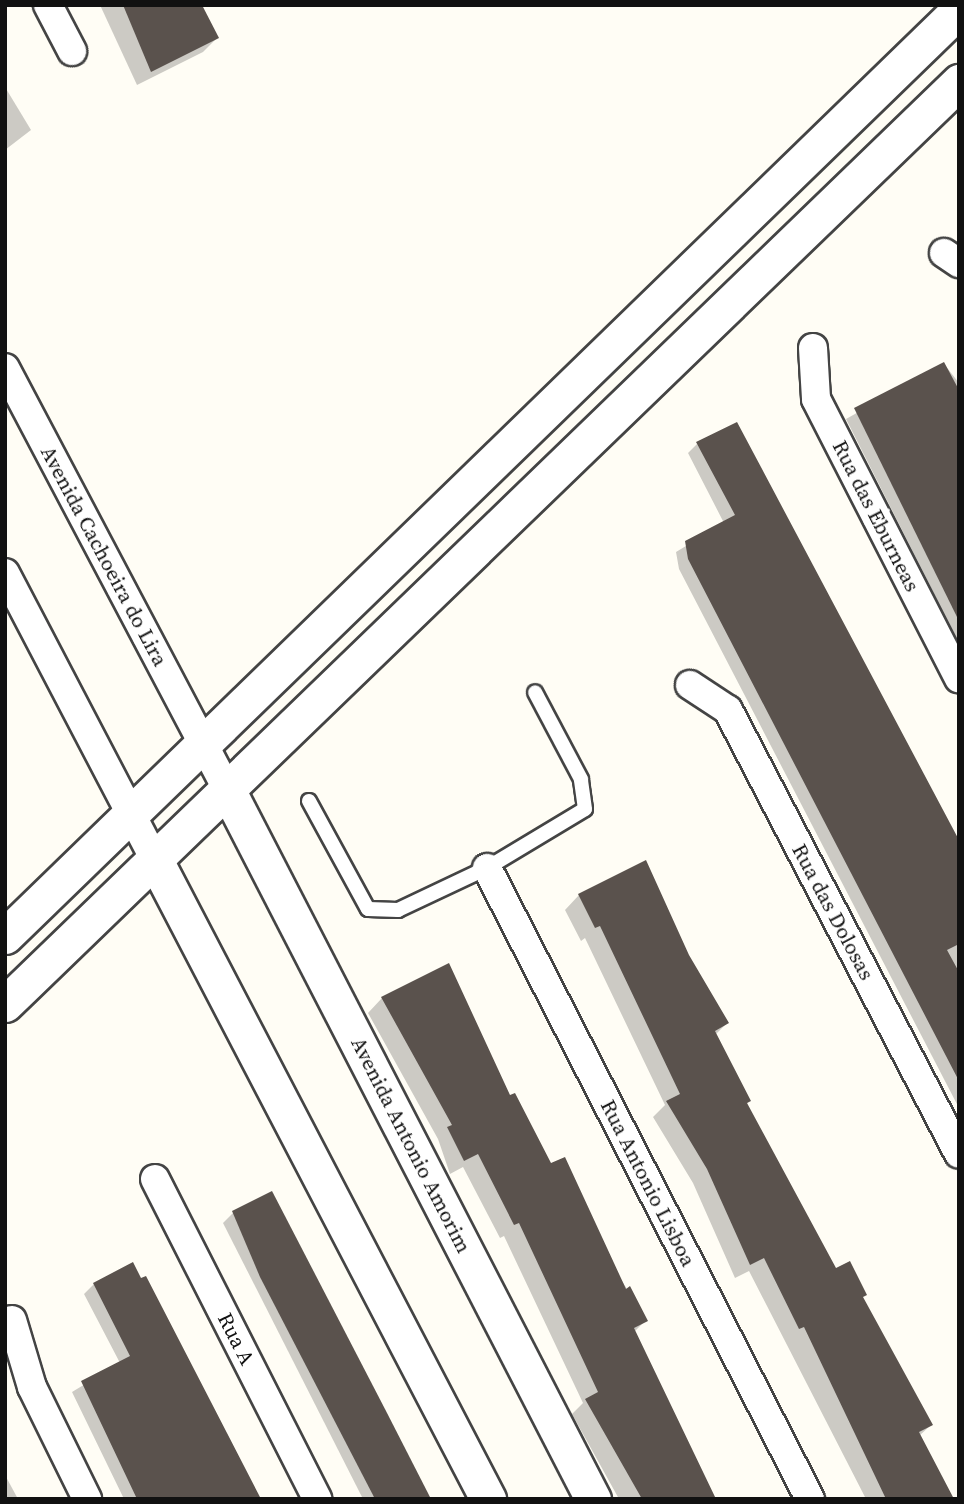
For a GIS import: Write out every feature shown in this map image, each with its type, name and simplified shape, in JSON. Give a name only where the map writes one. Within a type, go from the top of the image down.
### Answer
[{"type":"street","points":[[48,5],[72,51]]},
{"type":"street","points":[[5,936],[959,10]]},
{"type":"street","points":[[5,1004],[959,82]]},
{"type":"street","name":"Rua das Eburneas","points":[[813,348],[816,399],[959,678]]},
{"type":"street","name":"Avenida Cachoeira do Lira","points":[[5,368],[228,791]]},
{"type":"street","points":[[5,573],[488,1499]]},
{"type":"street","name":"Rua das Dolosas","points":[[690,685],[728,710],[959,1154]]},
{"type":"street","name":"Avenida Antonio Amorim","points":[[228,791],[593,1499]]},
{"type":"street","name":"Rua Antonio Lisboa","points":[[487,868],[810,1499]]},
{"type":"street","name":"Rua A","points":[[155,1180],[317,1499]]},
{"type":"street","points":[[12,1320],[32,1387],[88,1499]]},
{"type":"lane","points":[[309,801],[368,909],[398,909],[487,868],[584,809],[580,779],[535,692]]},
{"type":"building","points":[[123,5],[202,5],[219,38],[151,72]]},
{"type":"building","points":[[944,362],[959,390],[959,621],[854,408]]},
{"type":"building","points":[[737,422],[959,840],[959,944],[947,950],[959,972],[959,1081],[688,559],[685,541],[735,515],[696,442]]},
{"type":"building","points":[[646,860],[689,955],[729,1023],[715,1031],[751,1101],[747,1103],[836,1268],[850,1261],[867,1295],[863,1297],[933,1425],[919,1432],[954,1499],[886,1499],[804,1327],[799,1329],[764,1258],[750,1265],[707,1169],[666,1101],[680,1094],[600,926],[595,928],[578,894]]},
{"type":"building","points":[[449,963],[510,1095],[515,1093],[551,1163],[565,1157],[626,1289],[630,1286],[648,1321],[634,1328],[716,1499],[642,1499],[585,1399],[598,1392],[519,1223],[514,1225],[478,1154],[464,1161],[447,1127],[452,1125],[381,997]]},
{"type":"building","points":[[272,1191],[431,1499],[375,1499],[260,1277],[232,1211]]},
{"type":"building","points":[[133,1262],[141,1278],[146,1276],[261,1499],[137,1499],[81,1381],[130,1356],[93,1283]]}]
